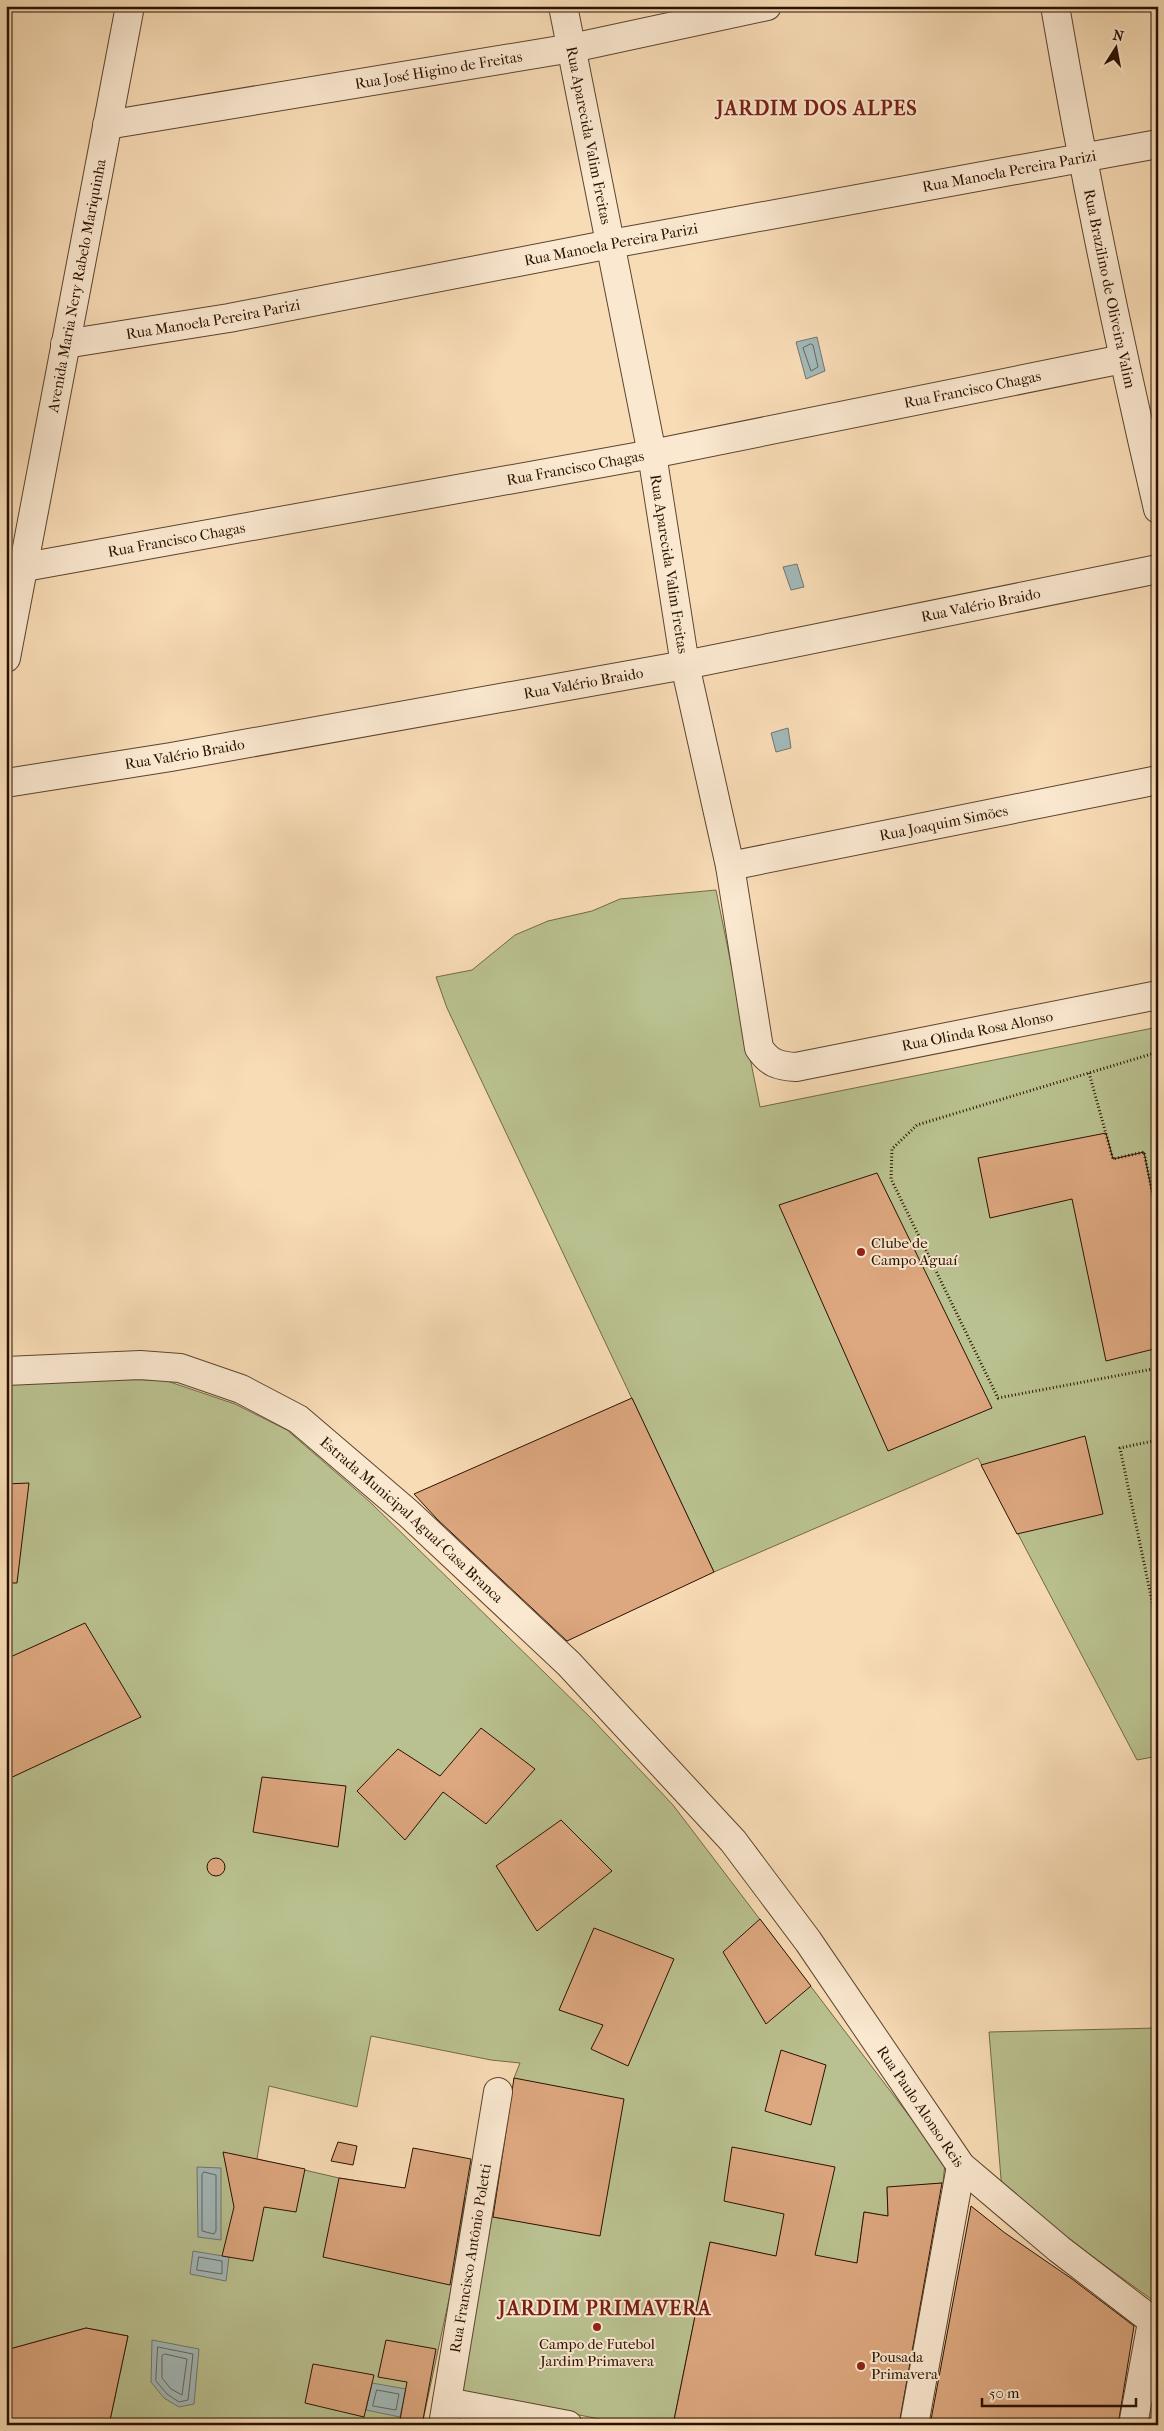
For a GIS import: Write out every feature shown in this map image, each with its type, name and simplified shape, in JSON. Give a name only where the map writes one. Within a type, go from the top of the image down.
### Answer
[{"type":"street","name":"Avenida Maria Nery Rabelo Mariquinha","points":[[6,658],[25,567],[65,344],[130,6]]},
{"type":"street","name":"Rua Aparecida Valim Freitas","points":[[563,6],[652,454],[685,665],[730,866],[759,1048],[766,1058],[775,1064],[796,1067]]},
{"type":"street","name":"Rua José Higino de Freitas","points":[[107,125],[572,48],[767,6]]},
{"type":"street","name":"Rua Brazilino de Oliveira Valim","points":[[1055,6],[1081,159],[1123,360],[1158,509]]},
{"type":"street","name":"Rua Manoela Pereira Parizi","points":[[65,344],[229,318],[611,244],[1158,144]]},
{"type":"street","name":"Rua Francisco Chagas","points":[[25,567],[652,454],[1123,360]]},
{"type":"street","name":"Rua Valério Braido","points":[[6,783],[171,757],[685,665],[1158,569]]},
{"type":"street","name":"Rua Joaquim Simões","points":[[730,866],[1158,780]]},
{"type":"street","name":"Rua Olinda Rosa Alonso","points":[[796,1067],[1158,995]]},
{"type":"street","name":"Estrada Municipal Aguaí-Casa Branca","points":[[6,1371],[140,1365],[180,1368],[240,1389],[298,1418],[408,1513],[569,1664],[733,1842]]},
{"type":"street","name":"Rua Paulo Alonso Reis","points":[[733,1842],[808,1941],[961,2166],[1059,2249],[1155,2323]]},
{"type":"street","name":"Rua Francisco Antônio Poletti","points":[[445,2413],[498,2092]]},
{"type":"street","points":[[914,2425],[961,2166]]},
{"type":"street","points":[[1133,2425],[1155,2323]]},
{"type":"street","points":[[445,2413],[568,2425]]},
{"type":"path","points":[[1158,1052],[917,1125],[892,1149],[892,1179],[998,1398],[1158,1368]]},
{"type":"path","points":[[1089,1073],[1113,1159],[1144,1152],[1158,1221]]},
{"type":"path","points":[[1158,1440],[1120,1448],[1158,1630]]},
{"type":"green space","name":"Clube de Campo Aguaí","points":[[716,890],[760,1107],[1158,1027],[1158,1756],[1137,1760],[978,1458],[714,1572],[447,1008],[436,977],[472,970],[515,935],[548,921],[592,911],[620,899]]},
{"type":"green space","points":[[6,1380],[164,1380],[235,1404],[287,1430],[370,1502],[592,1719],[673,1805],[945,2163],[943,2183],[887,2188],[888,2216],[864,2212],[857,2263],[825,2267],[710,2242],[673,2425],[630,2425],[488,2397],[459,2394],[492,2217],[519,2221],[514,2078],[520,2063],[491,2060],[371,2036],[357,2107],[269,2086],[257,2159],[339,2178],[465,2198],[452,2285],[422,2425],[109,2425],[128,2336],[86,2328],[6,2350]]},
{"type":"green space","points":[[1158,2028],[1158,2304],[1002,2191],[989,2032]]},
{"type":"water","points":[[817,337],[825,371],[806,379],[796,342]]},
{"type":"water","points":[[797,564],[804,587],[791,590],[783,567]]},
{"type":"water","points":[[788,728],[791,748],[776,752],[771,733]]},
{"type":"water","points":[[197,2167],[221,2168],[221,2240],[198,2237]]},
{"type":"water","points":[[193,2251],[229,2257],[226,2281],[190,2274]]},
{"type":"water","points":[[152,2340],[199,2349],[194,2404],[179,2407],[164,2398],[151,2382]]},
{"type":"water","points":[[372,2383],[406,2389],[400,2417],[366,2410]]},
{"type":"building","points":[[1106,1133],[1113,1159],[1144,1152],[1158,1223],[1158,1348],[1106,1361],[1072,1199],[990,1218],[978,1158]]},
{"type":"building","points":[[877,1173],[992,1408],[888,1451],[779,1205]]},
{"type":"building","points":[[632,1398],[714,1572],[567,1641],[437,1519],[414,1494]]},
{"type":"building","points":[[1085,1436],[1103,1514],[1017,1534],[981,1465]]},
{"type":"building","points":[[29,1483],[17,1583],[6,1583],[6,1484]]},
{"type":"building","points":[[85,1623],[141,1717],[6,1780],[6,1659]]},
{"type":"building","points":[[481,1728],[535,1769],[486,1824],[443,1792],[405,1840],[357,1791],[398,1749],[440,1776]]},
{"type":"building","points":[[262,1777],[346,1786],[338,1847],[253,1832]]},
{"type":"building","points":[[561,1820],[612,1871],[537,1931],[496,1866]]},
{"type":"building","points":[[216,1858],[222,1861],[225,1867],[222,1873],[216,1876],[210,1873],[207,1867],[210,1861]]},
{"type":"building","points":[[760,1919],[811,1986],[766,2024],[723,1952]]},
{"type":"building","points":[[594,1928],[674,1959],[628,2066],[591,2049],[603,2025],[559,2010]]},
{"type":"building","points":[[781,2050],[826,2065],[811,2125],[765,2111]]},
{"type":"building","points":[[514,2078],[624,2099],[600,2236],[493,2217]]},
{"type":"building","points":[[338,2142],[357,2146],[353,2165],[331,2161]]},
{"type":"building","points":[[732,2147],[835,2167],[815,2255],[857,2263],[864,2212],[888,2216],[887,2187],[942,2183],[899,2425],[673,2425],[710,2242],[776,2256],[784,2214],[724,2201]]},
{"type":"building","points":[[413,2148],[471,2159],[450,2285],[323,2257],[339,2178],[405,2188]]},
{"type":"building","points":[[223,2152],[305,2169],[296,2212],[264,2207],[253,2261],[222,2256],[234,2207]]},
{"type":"building","points":[[971,2206],[1005,2233],[1072,2279],[1134,2326],[1118,2425],[930,2425]]},
{"type":"building","points":[[86,2328],[128,2336],[109,2425],[6,2425],[6,2350]]},
{"type":"building","points":[[386,2340],[436,2349],[422,2425],[399,2425],[407,2382],[378,2377]]},
{"type":"building","points":[[313,2364],[374,2375],[364,2417],[305,2403]]},
{"type":"place","name":"Clube de Campo Aguaí","points":[[861,1252]]},
{"type":"place","name":"Campo de Futebol Jardim Primavera","points":[[597,2327]]},
{"type":"place","name":"Pousada Primavera","points":[[861,2366]]},
{"type":"district","name":"JARDIM DOS ALPES","points":[[817,108]]},
{"type":"district","name":"JARDIM PRIMAVERA","points":[[605,2308]]}]
